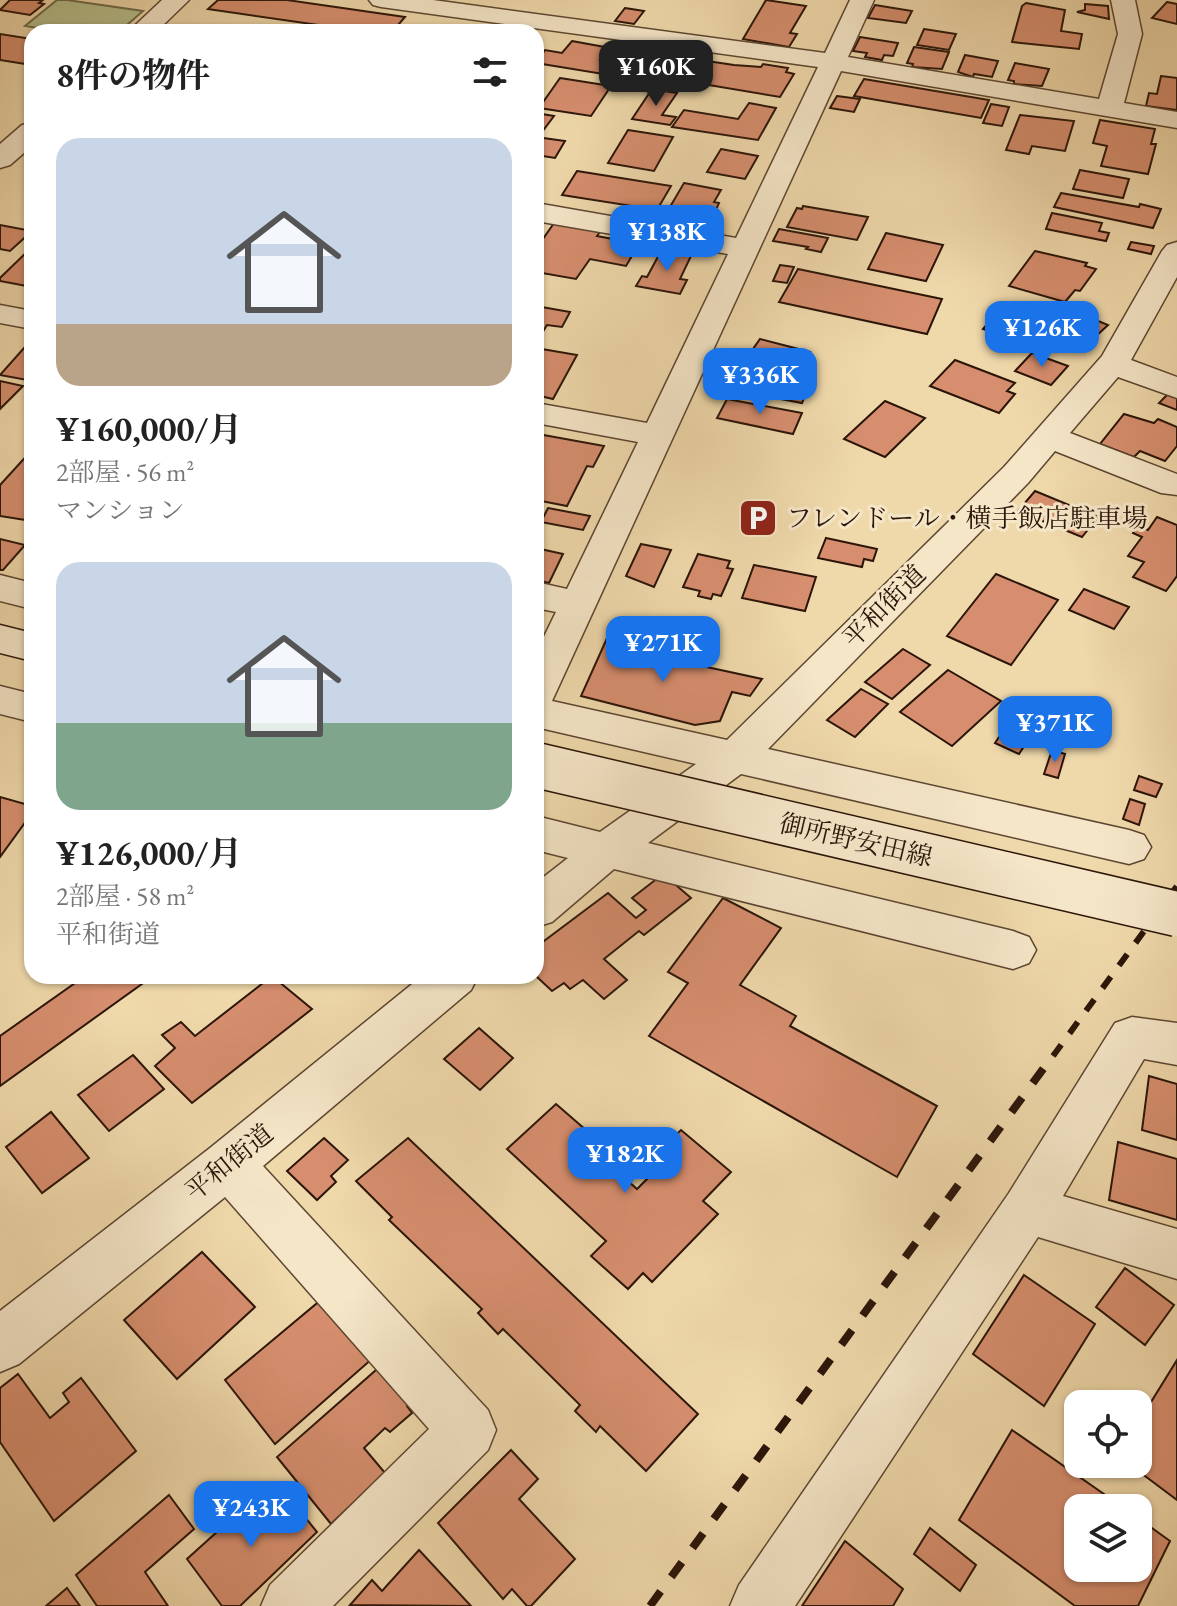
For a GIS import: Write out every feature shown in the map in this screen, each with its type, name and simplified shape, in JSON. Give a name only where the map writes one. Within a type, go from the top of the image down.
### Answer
[{"type":"main road","points":[[150,24],[177,0]]},
{"type":"main road","points":[[0,159],[24,138]]},
{"type":"main road","points":[[0,639],[24,645]]},
{"type":"main road","name":"御所野安田線","points":[[544,767],[1177,914]]},
{"type":"street","points":[[381,0],[833,62],[1177,120]]},
{"type":"street","points":[[544,676],[862,0]]},
{"type":"street","points":[[1110,108],[1130,34],[1123,0]]},
{"type":"street","points":[[544,213],[744,248]]},
{"type":"street","name":"平和街道","points":[[544,902],[607,850],[734,758],[1016,475],[1112,364],[1177,251]]},
{"type":"street","points":[[0,314],[24,318]]},
{"type":"street","points":[[1112,364],[1177,388]]},
{"type":"street","points":[[544,414],[656,435]]},
{"type":"street","points":[[1048,437],[1173,485]]},
{"type":"street","points":[[0,588],[24,594]]},
{"type":"street","points":[[544,597],[577,604]]},
{"type":"street","points":[[0,700],[24,706]]},
{"type":"street","points":[[544,714],[1129,847]]},
{"type":"street","points":[[544,835],[1013,950]]},
{"type":"street","name":"平和街道","points":[[0,1345],[228,1164],[445,984]]},
{"type":"street","points":[[760,1606],[1027,1210],[1132,1037],[1177,1044]]},
{"type":"street","points":[[228,1164],[468,1430],[291,1606]]},
{"type":"street","points":[[1027,1210],[1177,1254]]},
{"type":"green space","points":[[57,0],[143,11],[128,24],[27,24]]},
{"type":"building","points":[[10,0],[43,0],[39,3],[44,4],[30,15],[0,10]]},
{"type":"building","points":[[218,0],[287,0],[405,17],[399,24],[312,24],[208,9]]},
{"type":"building","points":[[766,0],[806,6],[790,33],[797,34],[789,47],[743,39]]},
{"type":"building","points":[[1167,2],[1177,4],[1177,24],[1152,18]]},
{"type":"building","points":[[1026,3],[1065,10],[1061,31],[1082,34],[1079,49],[1012,42],[1022,6]]},
{"type":"building","points":[[1085,4],[1108,6],[1109,19],[1077,12],[1085,10]]},
{"type":"building","points":[[875,5],[912,11],[906,23],[868,18]]},
{"type":"building","points":[[625,8],[644,11],[634,24],[615,21]]},
{"type":"building","points":[[924,29],[956,34],[949,50],[917,45]]},
{"type":"building","points":[[0,34],[24,38],[24,64],[0,60]]},
{"type":"building","points":[[860,37],[898,43],[893,56],[884,55],[882,60],[853,51]]},
{"type":"building","points":[[572,41],[610,48],[600,60],[612,62],[603,74],[544,64],[545,50],[562,53]]},
{"type":"building","points":[[635,44],[647,46],[641,55],[667,62],[655,79],[615,73]]},
{"type":"building","points":[[914,47],[949,52],[942,69],[912,67],[913,64],[907,63]]},
{"type":"building","points":[[965,55],[998,61],[992,77],[974,74],[973,77],[958,72]]},
{"type":"building","points":[[687,58],[734,65],[761,67],[763,64],[788,68],[786,72],[794,74],[780,97],[673,79]]},
{"type":"building","points":[[1015,63],[1049,69],[1042,86],[1014,84],[1014,81],[1008,80]]},
{"type":"building","points":[[1161,76],[1177,78],[1177,110],[1146,106],[1149,93],[1157,94]]},
{"type":"building","points":[[560,78],[611,86],[591,116],[544,109],[544,101]]},
{"type":"building","points":[[864,79],[989,100],[981,118],[854,96]]},
{"type":"building","points":[[652,89],[677,93],[662,115],[676,117],[670,125],[632,119]]},
{"type":"building","points":[[837,96],[860,99],[854,112],[830,108]]},
{"type":"building","points":[[749,103],[776,108],[758,140],[672,127],[684,110],[738,119]]},
{"type":"building","points":[[991,104],[1009,107],[1002,126],[983,123]]},
{"type":"building","points":[[544,114],[554,116],[544,129]]},
{"type":"building","points":[[1020,115],[1074,121],[1065,151],[1032,146],[1029,154],[1006,150]]},
{"type":"building","points":[[1100,120],[1155,129],[1151,144],[1156,144],[1148,174],[1101,166],[1107,146],[1093,143]]},
{"type":"building","points":[[628,130],[673,137],[654,171],[608,163]]},
{"type":"building","points":[[544,138],[565,141],[555,158],[544,156]]},
{"type":"building","points":[[721,149],[758,156],[745,179],[707,172]]},
{"type":"building","points":[[1080,170],[1129,179],[1123,198],[1073,189]]},
{"type":"building","points":[[577,171],[671,186],[657,210],[562,195]]},
{"type":"building","points":[[684,183],[721,190],[714,202],[719,203],[715,212],[710,211],[706,219],[667,212]]},
{"type":"building","points":[[1061,193],[1161,209],[1153,228],[1054,207]]},
{"type":"building","points":[[803,206],[868,217],[857,240],[787,227],[797,208],[802,209]]},
{"type":"building","points":[[1052,213],[1102,223],[1099,231],[1109,233],[1106,241],[1046,229]]},
{"type":"building","points":[[554,223],[639,244],[626,266],[590,259],[576,279],[544,273],[544,237]]},
{"type":"building","points":[[0,225],[24,230],[24,238],[10,251],[0,249]]},
{"type":"building","points":[[779,229],[828,238],[821,252],[773,241]]},
{"type":"building","points":[[886,233],[943,245],[926,281],[868,269]]},
{"type":"building","points":[[1131,242],[1154,246],[1151,254],[1128,249]]},
{"type":"building","points":[[661,251],[691,256],[680,279],[687,280],[680,294],[636,286],[642,276],[647,277]]},
{"type":"building","points":[[1035,251],[1087,263],[1085,266],[1096,269],[1080,291],[1075,290],[1065,302],[1009,286]]},
{"type":"building","points":[[24,255],[24,286],[0,281]]},
{"type":"building","points":[[780,265],[794,267],[787,283],[773,281]]},
{"type":"building","points":[[798,269],[942,299],[927,334],[779,302]]},
{"type":"building","points":[[544,307],[570,312],[562,327],[547,325],[544,330]]},
{"type":"building","points":[[999,310],[1043,324],[1032,345],[983,329]]},
{"type":"building","points":[[1079,313],[1108,325],[1095,337],[1066,325]]},
{"type":"building","points":[[760,339],[810,352],[795,376],[744,362]]},
{"type":"building","points":[[24,348],[24,379],[0,375]]},
{"type":"building","points":[[544,349],[577,355],[553,399],[544,397]]},
{"type":"building","points":[[1032,353],[1068,366],[1051,385],[1015,371]]},
{"type":"building","points":[[955,360],[1015,383],[1007,391],[1015,394],[999,413],[930,386]]},
{"type":"building","points":[[726,371],[808,388],[802,403],[770,397],[766,400],[717,390]]},
{"type":"building","points":[[0,381],[23,386],[0,409]]},
{"type":"building","points":[[1168,394],[1177,397],[1177,410],[1159,403]]},
{"type":"building","points":[[727,399],[802,413],[793,434],[717,418]]},
{"type":"building","points":[[885,401],[925,418],[885,457],[844,439]]},
{"type":"building","points":[[1124,414],[1154,423],[1158,419],[1177,427],[1177,446],[1165,461],[1140,451],[1134,457],[1100,444]]},
{"type":"building","points":[[544,435],[604,446],[593,467],[587,466],[567,506],[544,502]]},
{"type":"building","points":[[24,459],[24,520],[0,516],[0,485]]},
{"type":"building","points":[[1035,491],[1098,517],[1082,537],[1018,511]]},
{"type":"building","points":[[548,508],[590,516],[583,530],[544,523]]},
{"type":"building","points":[[1157,517],[1177,525],[1177,576],[1166,591],[1133,577],[1144,562],[1128,556],[1142,537],[1133,533],[1138,526],[1148,530]]},
{"type":"building","points":[[826,538],[877,549],[873,561],[864,559],[862,567],[818,558]]},
{"type":"building","points":[[0,539],[24,545],[3,570],[0,570]]},
{"type":"building","points":[[641,544],[671,550],[654,587],[626,576]]},
{"type":"building","points":[[544,550],[563,554],[549,583],[544,582]]},
{"type":"building","points":[[698,554],[730,561],[727,568],[733,569],[721,596],[713,594],[711,599],[698,596],[700,591],[683,587]]},
{"type":"building","points":[[754,565],[816,577],[805,611],[742,598]]},
{"type":"building","points":[[996,574],[1058,600],[1011,665],[947,636]]},
{"type":"building","points":[[1084,589],[1129,607],[1114,629],[1069,610]]},
{"type":"building","points":[[608,636],[659,648],[656,656],[762,679],[750,696],[732,692],[720,721],[695,725],[581,696]]},
{"type":"building","points":[[903,649],[930,665],[892,699],[865,682]]},
{"type":"building","points":[[948,670],[1001,701],[952,746],[900,712]]},
{"type":"building","points":[[861,689],[888,704],[855,737],[827,720]]},
{"type":"building","points":[[1019,707],[1043,717],[1019,754],[995,743]]},
{"type":"building","points":[[1052,750],[1065,754],[1058,778],[1044,774]]},
{"type":"building","points":[[1139,776],[1162,784],[1156,797],[1134,790]]},
{"type":"building","points":[[0,797],[24,804],[24,824],[0,857]]},
{"type":"building","points":[[1130,799],[1145,804],[1139,825],[1123,819]]},
{"type":"building","points":[[663,874],[691,898],[644,935],[639,931],[604,959],[627,980],[604,999],[583,980],[570,989],[564,983],[552,991],[544,984],[544,941],[608,893],[636,918],[646,910],[632,898]]},
{"type":"building","points":[[723,898],[781,928],[740,985],[796,1016],[790,1026],[937,1106],[897,1177],[649,1036],[688,983],[668,972]]},
{"type":"building","points":[[74,984],[142,984],[0,1086],[0,1036]]},
{"type":"building","points":[[262,984],[282,984],[312,1009],[192,1103],[155,1066],[175,1048],[162,1035],[181,1022],[195,1036]]},
{"type":"building","points":[[479,1028],[513,1058],[480,1090],[444,1059]]},
{"type":"building","points":[[133,1055],[164,1089],[109,1131],[78,1095]]},
{"type":"building","points":[[1149,1076],[1177,1084],[1177,1140],[1142,1130]]},
{"type":"building","points":[[556,1104],[586,1130],[579,1137],[637,1189],[656,1170],[647,1163],[681,1130],[731,1172],[703,1201],[718,1214],[652,1282],[643,1273],[628,1289],[591,1256],[606,1241],[507,1149]]},
{"type":"building","points":[[51,1112],[89,1158],[42,1193],[6,1147]]},
{"type":"building","points":[[324,1138],[348,1160],[331,1176],[336,1182],[317,1200],[287,1171]]},
{"type":"building","points":[[408,1138],[698,1414],[646,1471],[600,1426],[596,1432],[575,1411],[580,1405],[503,1329],[498,1334],[478,1313],[482,1309],[389,1220],[392,1217],[356,1181]]},
{"type":"building","points":[[1118,1142],[1177,1159],[1177,1220],[1109,1200]]},
{"type":"building","points":[[202,1252],[255,1307],[177,1379],[124,1320]]},
{"type":"building","points":[[1125,1268],[1174,1305],[1145,1345],[1096,1307]]},
{"type":"building","points":[[1024,1275],[1095,1324],[1044,1406],[973,1354]]},
{"type":"building","points":[[322,1299],[373,1358],[275,1444],[225,1380]]},
{"type":"building","points":[[1177,1360],[1177,1500],[1148,1478],[1152,1478],[1152,1400]]},
{"type":"building","points":[[384,1363],[415,1398],[407,1406],[412,1413],[390,1432],[385,1428],[364,1448],[385,1473],[331,1524],[277,1457]]},
{"type":"building","points":[[18,1374],[50,1418],[69,1402],[63,1393],[81,1378],[136,1451],[54,1521],[0,1442],[0,1388]]},
{"type":"building","points":[[1012,1430],[1064,1466],[1064,1478],[1081,1478],[1104,1494],[1064,1494],[1064,1582],[1150,1582],[1138,1606],[1075,1606],[959,1520]]},
{"type":"building","points":[[511,1450],[538,1479],[519,1499],[575,1559],[531,1606],[527,1606],[512,1589],[503,1599],[438,1523]]},
{"type":"building","points":[[283,1490],[317,1532],[240,1606],[222,1606],[187,1559],[249,1503],[257,1513]]},
{"type":"building","points":[[169,1495],[194,1529],[145,1572],[168,1606],[97,1606],[76,1575]]},
{"type":"building","points":[[930,1528],[976,1565],[960,1591],[914,1554]]},
{"type":"building","points":[[1152,1528],[1170,1541],[1152,1578]]},
{"type":"building","points":[[845,1541],[903,1589],[893,1606],[802,1606]]},
{"type":"building","points":[[419,1550],[471,1606],[350,1605],[372,1580],[382,1591]]},
{"type":"building","points":[[67,1588],[80,1606],[46,1606]]},
{"type":"railway","points":[[1053,1056],[1177,886]]},
{"type":"railway","points":[[650,1606],[1054,1054]]},
{"type":"place","name":"フレンドール・横手飯店駐車場","points":[[758,518]]}]
